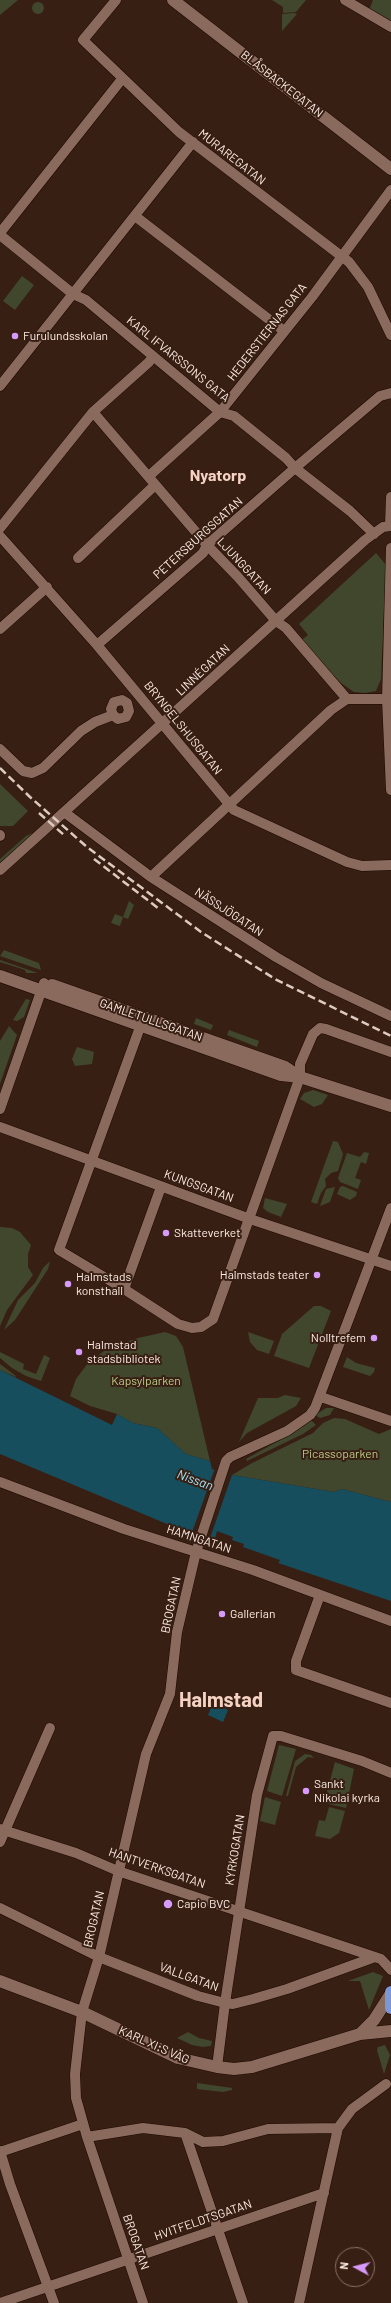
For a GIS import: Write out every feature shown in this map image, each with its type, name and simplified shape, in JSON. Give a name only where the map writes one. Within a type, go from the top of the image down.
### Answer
[{"type":"highway","points":[[391,1993],[391,2008]]},
{"type":"street","name":"MURAREGATAN","points":[[116,0],[83,40],[122,79],[193,142],[342,256],[368,287],[391,336]]},
{"type":"street","name":"BLÅSBACKEGATAN","points":[[173,0],[391,169]]},
{"type":"street","points":[[345,0],[391,27]]},
{"type":"street","points":[[0,234],[122,79]]},
{"type":"street","points":[[0,386],[193,142]]},
{"type":"street","name":"HEDERSTIERNAS GATA","points":[[78,558],[220,412],[342,256],[391,190]]},
{"type":"street","points":[[135,216],[284,331]]},
{"type":"street","name":"KARL IFVARSSONS GATA","points":[[0,234],[73,294],[86,300],[220,412],[234,416],[286,458],[295,468],[350,511],[374,534]]},
{"type":"street","points":[[0,528],[93,412],[149,362],[153,356]]},
{"type":"street","name":"PETERSBURGSGATAN","points":[[97,645],[203,553],[207,545],[295,468],[380,396],[391,393]]},
{"type":"street","name":"LJUNGGATAN","points":[[93,412],[207,545],[238,577],[276,621],[286,628],[347,699]]},
{"type":"street","points":[[390,526],[391,496]]},
{"type":"street","name":"LINNÉGATAN","points":[[0,870],[374,534],[383,527],[390,526]]},
{"type":"street","name":"BRYNGELSHUSGATAN","points":[[0,536],[47,587],[239,813],[347,862],[362,866],[391,865]]},
{"type":"street","points":[[390,548],[389,699],[391,790]]},
{"type":"street","points":[[0,629],[47,587]]},
{"type":"street","points":[[151,877],[332,710],[347,699],[389,699]]},
{"type":"street","points":[[0,748],[27,773],[38,771],[81,731],[104,717],[113,715]]},
{"type":"street","name":"NÄSSJÖGATAN","points":[[64,812],[151,877],[315,980],[391,1016]]},
{"type":"street","name":"GAMLETULLSGATAN","points":[[0,968],[42,986],[142,1021],[285,1067],[300,1077],[391,1106]]},
{"type":"street","name":"GAMLETULLSGATAN","points":[[0,976],[42,986]]},
{"type":"street","points":[[0,1109],[42,986]]},
{"type":"street","points":[[142,1021],[59,1250],[184,1327],[201,1327],[213,1319],[300,1077],[300,1064],[313,1034],[317,1029],[326,1029],[391,1052]]},
{"type":"street","name":"KUNGSGATAN","points":[[0,1127],[250,1219],[391,1266]]},
{"type":"street","points":[[124,1289],[161,1187]]},
{"type":"street","points":[[391,1208],[321,1397],[391,1421]]},
{"type":"street","name":"BROGATAN","points":[[143,2303],[87,2137],[75,2089],[77,2045],[82,2012],[99,1957],[146,1754],[170,1694],[177,1632],[196,1552],[225,1467],[230,1457],[300,1423],[310,1415],[321,1397]]},
{"type":"street","name":"HAMNGATAN","points":[[0,1482],[124,1529],[253,1570],[391,1621]]},
{"type":"street","points":[[320,1595],[296,1661],[296,1670],[391,1703]]},
{"type":"street","points":[[0,1842],[2,1830],[50,1728]]},
{"type":"street","name":"KYRKOGATAN","points":[[217,2067],[224,2003],[257,1795],[272,1740],[276,1735],[362,1761],[391,1772]]},
{"type":"street","name":"HANTVERKSGATAN","points":[[2,1830],[76,1853],[118,1871],[239,1910],[376,1957],[381,1959],[391,1970]]},
{"type":"street","name":"VALLGATAN","points":[[0,1908],[99,1957],[198,1996],[224,2003],[233,2004],[287,1989],[376,1957]]},
{"type":"street","name":"KARL XI:S VÄG","points":[[0,1981],[82,2012],[178,2058],[217,2067],[234,2069],[252,2067],[360,2034],[391,2031]]},
{"type":"street","name":"KARL XI:S VÄG","points":[[360,2034],[374,2020],[391,1993]]},
{"type":"street","points":[[298,2303],[338,2128],[342,2119],[352,2108],[386,2084]]},
{"type":"street","points":[[54,2303],[10,2184],[0,2152],[83,2124]]},
{"type":"street","points":[[87,2137],[143,2128],[185,2133],[203,2142],[223,2141],[268,2129],[338,2128]]},
{"type":"street","points":[[185,2133],[243,2303]]},
{"type":"street","name":"HVITFELDTSGATAN","points":[[0,2303],[324,2193]]},
{"type":"green space","points":[[0,0],[18,0],[0,15]]},
{"type":"green space","points":[[272,0],[306,0],[296,12],[283,13],[283,7]]},
{"type":"green space","points":[[373,0],[391,0],[391,26],[368,13]]},
{"type":"green space","points":[[36,2],[40,2],[44,8],[40,14],[36,14],[32,10],[32,6]]},
{"type":"green space","points":[[282,14],[297,14],[282,31]]},
{"type":"green space","points":[[22,276],[34,285],[15,310],[3,301]]},
{"type":"green space","points":[[376,553],[386,565],[381,679],[376,691],[365,693],[354,692],[341,683],[300,641],[308,635],[299,624]]},
{"type":"green space","points":[[0,784],[28,811],[13,826],[0,826]]},
{"type":"green space","points":[[35,832],[0,863],[0,859],[26,836]]},
{"type":"green space","points":[[129,901],[134,905],[128,919],[123,917]]},
{"type":"green space","points":[[115,914],[123,917],[120,926],[111,923]]},
{"type":"green space","points":[[4,950],[39,963],[41,970],[0,956]]},
{"type":"green space","points":[[0,960],[38,973],[26,973],[25,970],[0,962]]},
{"type":"green space","points":[[26,999],[30,1000],[24,1017],[17,1021],[13,1020]]},
{"type":"green space","points":[[196,1018],[213,1025],[211,1030],[194,1024]]},
{"type":"green space","points":[[9,1026],[17,1035],[0,1084],[0,1041]]},
{"type":"green space","points":[[229,1030],[259,1041],[257,1047],[227,1035]]},
{"type":"green space","points":[[77,1047],[94,1052],[92,1064],[75,1066],[72,1059]]},
{"type":"green space","points":[[313,1090],[328,1095],[322,1104],[314,1107],[300,1099],[304,1093]]},
{"type":"green space","points":[[333,1141],[338,1142],[343,1154],[338,1171],[331,1173],[325,1179],[326,1186],[321,1193],[317,1204],[311,1202]]},
{"type":"green space","points":[[364,1152],[369,1153],[366,1164],[361,1162],[355,1178],[361,1180],[358,1189],[340,1182],[338,1178],[347,1153],[360,1157]]},
{"type":"green space","points":[[343,1186],[357,1192],[356,1196],[350,1200],[337,1194],[340,1187]]},
{"type":"green space","points":[[335,1187],[330,1202],[320,1206],[326,1189]]},
{"type":"green space","points":[[265,1198],[287,1204],[281,1217],[268,1212],[263,1208]]},
{"type":"green space","points":[[0,1227],[12,1228],[20,1232],[31,1245],[28,1254],[28,1267],[33,1275],[7,1310],[0,1326]]},
{"type":"green space","points":[[50,1261],[48,1269],[15,1320],[4,1330],[18,1300],[35,1283],[43,1268]]},
{"type":"green space","points":[[314,1306],[321,1306],[331,1311],[309,1368],[274,1356],[282,1334]]},
{"type":"green space","name":"Kapsylparken","points":[[165,1332],[176,1336],[183,1347],[210,1461],[186,1454],[157,1428],[133,1423],[117,1414],[90,1406],[70,1396],[76,1379],[88,1363],[108,1348],[138,1338]]},
{"type":"green space","points":[[248,1332],[274,1341],[269,1354],[257,1350],[250,1342]]},
{"type":"green space","points":[[0,1352],[24,1364],[23,1369],[36,1374],[44,1355],[50,1358],[41,1381],[26,1376],[12,1368],[0,1358]]},
{"type":"green space","points":[[347,1357],[356,1363],[375,1368],[374,1372],[370,1376],[343,1367]]},
{"type":"green space","points":[[0,1364],[16,1376],[16,1377],[0,1370]]},
{"type":"green space","points":[[285,1395],[301,1398],[296,1406],[247,1433],[239,1442],[258,1398],[278,1398]]},
{"type":"green space","points":[[326,1408],[334,1408],[330,1415],[320,1418],[315,1415]]},
{"type":"green space","name":"Picassoparken","points":[[334,1418],[345,1419],[379,1434],[391,1429],[391,1502],[342,1489],[334,1492],[232,1475],[252,1463],[313,1433],[323,1423]]},
{"type":"green space","points":[[311,1420],[316,1425],[303,1434],[247,1461],[246,1459],[289,1435]]},
{"type":"green space","points":[[279,1745],[296,1749],[282,1796],[267,1791]]},
{"type":"green space","points":[[305,1754],[311,1755],[314,1758],[308,1757],[296,1767],[288,1796],[286,1796],[295,1761]]},
{"type":"green space","points":[[335,1762],[354,1769],[346,1808],[324,1803]]},
{"type":"green space","points":[[265,1797],[281,1802],[275,1825],[260,1821]]},
{"type":"green space","points":[[329,1807],[345,1811],[339,1833],[330,1839],[315,1836],[319,1820],[325,1821]]},
{"type":"green space","points":[[373,1972],[383,1976],[369,2010],[360,1981],[348,1981]]},
{"type":"green space","points":[[188,2032],[199,2038],[212,2041],[211,2046],[203,2047],[192,2045],[177,2038]]},
{"type":"green space","points":[[385,2045],[390,2055],[384,2074],[377,2050],[378,2047]]},
{"type":"green space","points":[[197,2083],[232,2088],[232,2090],[223,2092],[197,2089]]},
{"type":"water","name":"Nissan","points":[[0,1370],[112,1425],[117,1414],[133,1423],[157,1428],[186,1454],[210,1461],[212,1469],[232,1475],[334,1492],[342,1489],[391,1502],[391,1601],[186,1532],[0,1454]]},
{"type":"water","points":[[213,1703],[228,1710],[223,1722],[208,1715]]},
{"type":"pier","points":[[215,1468],[232,1475],[209,1541],[191,1535]]},
{"type":"pier","points":[[217,1531],[233,1537],[232,1540],[244,1544],[243,1547],[280,1560],[278,1564],[211,1543],[214,1542]]},
{"type":"railway","points":[[0,768],[30,797],[87,847],[201,932],[275,979],[391,1036]]},
{"type":"railway","points":[[39,813],[64,835]]},
{"type":"railway","points":[[94,859],[158,908]]},
{"type":"place","name":"Furulundsskolan","points":[[15,336]]},
{"type":"place","name":"Skatteverket","points":[[166,1233]]},
{"type":"place","name":"Halmstads teater","points":[[317,1275]]},
{"type":"place","name":"Halmstads konsthall","points":[[68,1284]]},
{"type":"place","name":"Nolltrefem","points":[[374,1338]]},
{"type":"place","name":"Halmstad stadsbibliotek","points":[[79,1352]]},
{"type":"place","name":"Gallerian","points":[[222,1614]]},
{"type":"place","name":"Sankt Nikolai kyrka","points":[[306,1791]]},
{"type":"place","name":"Capio BVC","points":[[168,1904]]},
{"type":"district","name":"Nyatorp","points":[[218,476]]},
{"type":"district","name":"Halmstad","points":[[221,1700]]}]
